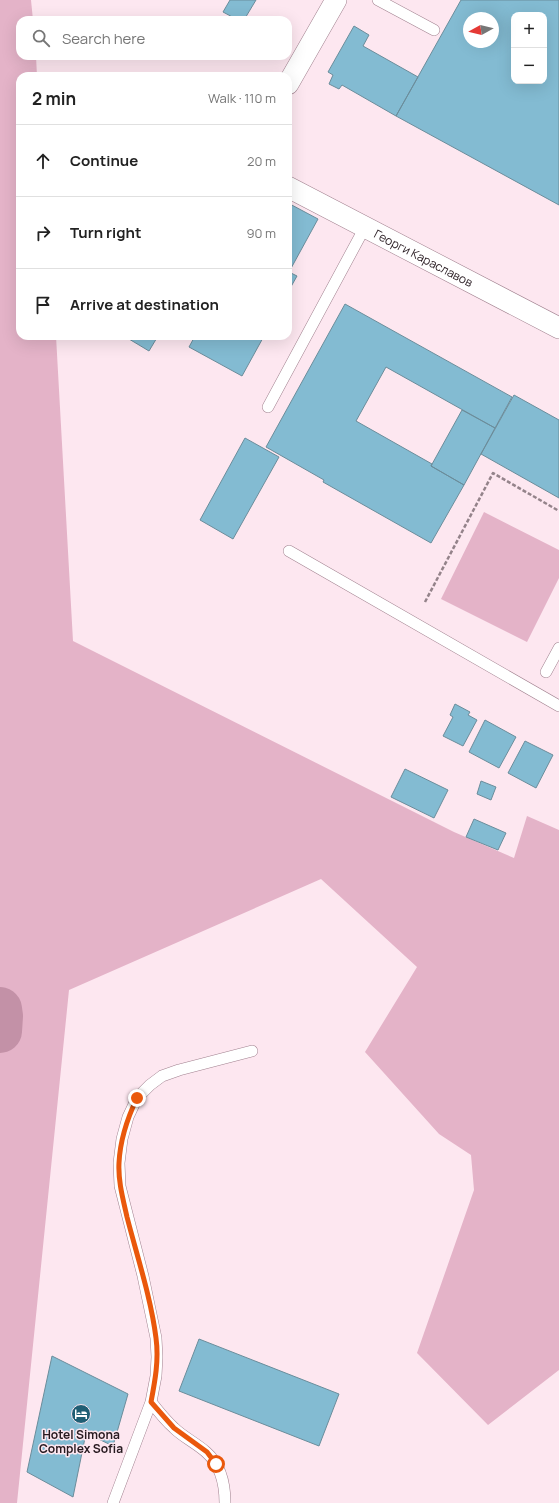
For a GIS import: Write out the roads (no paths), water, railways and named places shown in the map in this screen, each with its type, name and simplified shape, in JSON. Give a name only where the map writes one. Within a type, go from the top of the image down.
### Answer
[{"type":"street","points":[[292,77],[336,0]]},
{"type":"street","name":"Георги Караславов","points":[[292,189],[559,328]]},
{"type":"lane","points":[[378,0],[434,30]]},
{"type":"lane","points":[[268,407],[365,226]]},
{"type":"lane","points":[[289,551],[559,706]]},
{"type":"lane","points":[[546,672],[559,648]]},
{"type":"lane","points":[[113,1503],[151,1402],[156,1376],[157,1357],[156,1338],[143,1276],[120,1186],[118,1163],[128,1117],[137,1098],[162,1076],[179,1070],[252,1051]]},
{"type":"lane","points":[[151,1402],[174,1428],[207,1452],[216,1464],[223,1480],[225,1503]]},
{"type":"waterway","points":[[0,1009],[0,1031]]},
{"type":"place","name":"Hotel Simona Complex Sofia","points":[[81,1414]]}]
